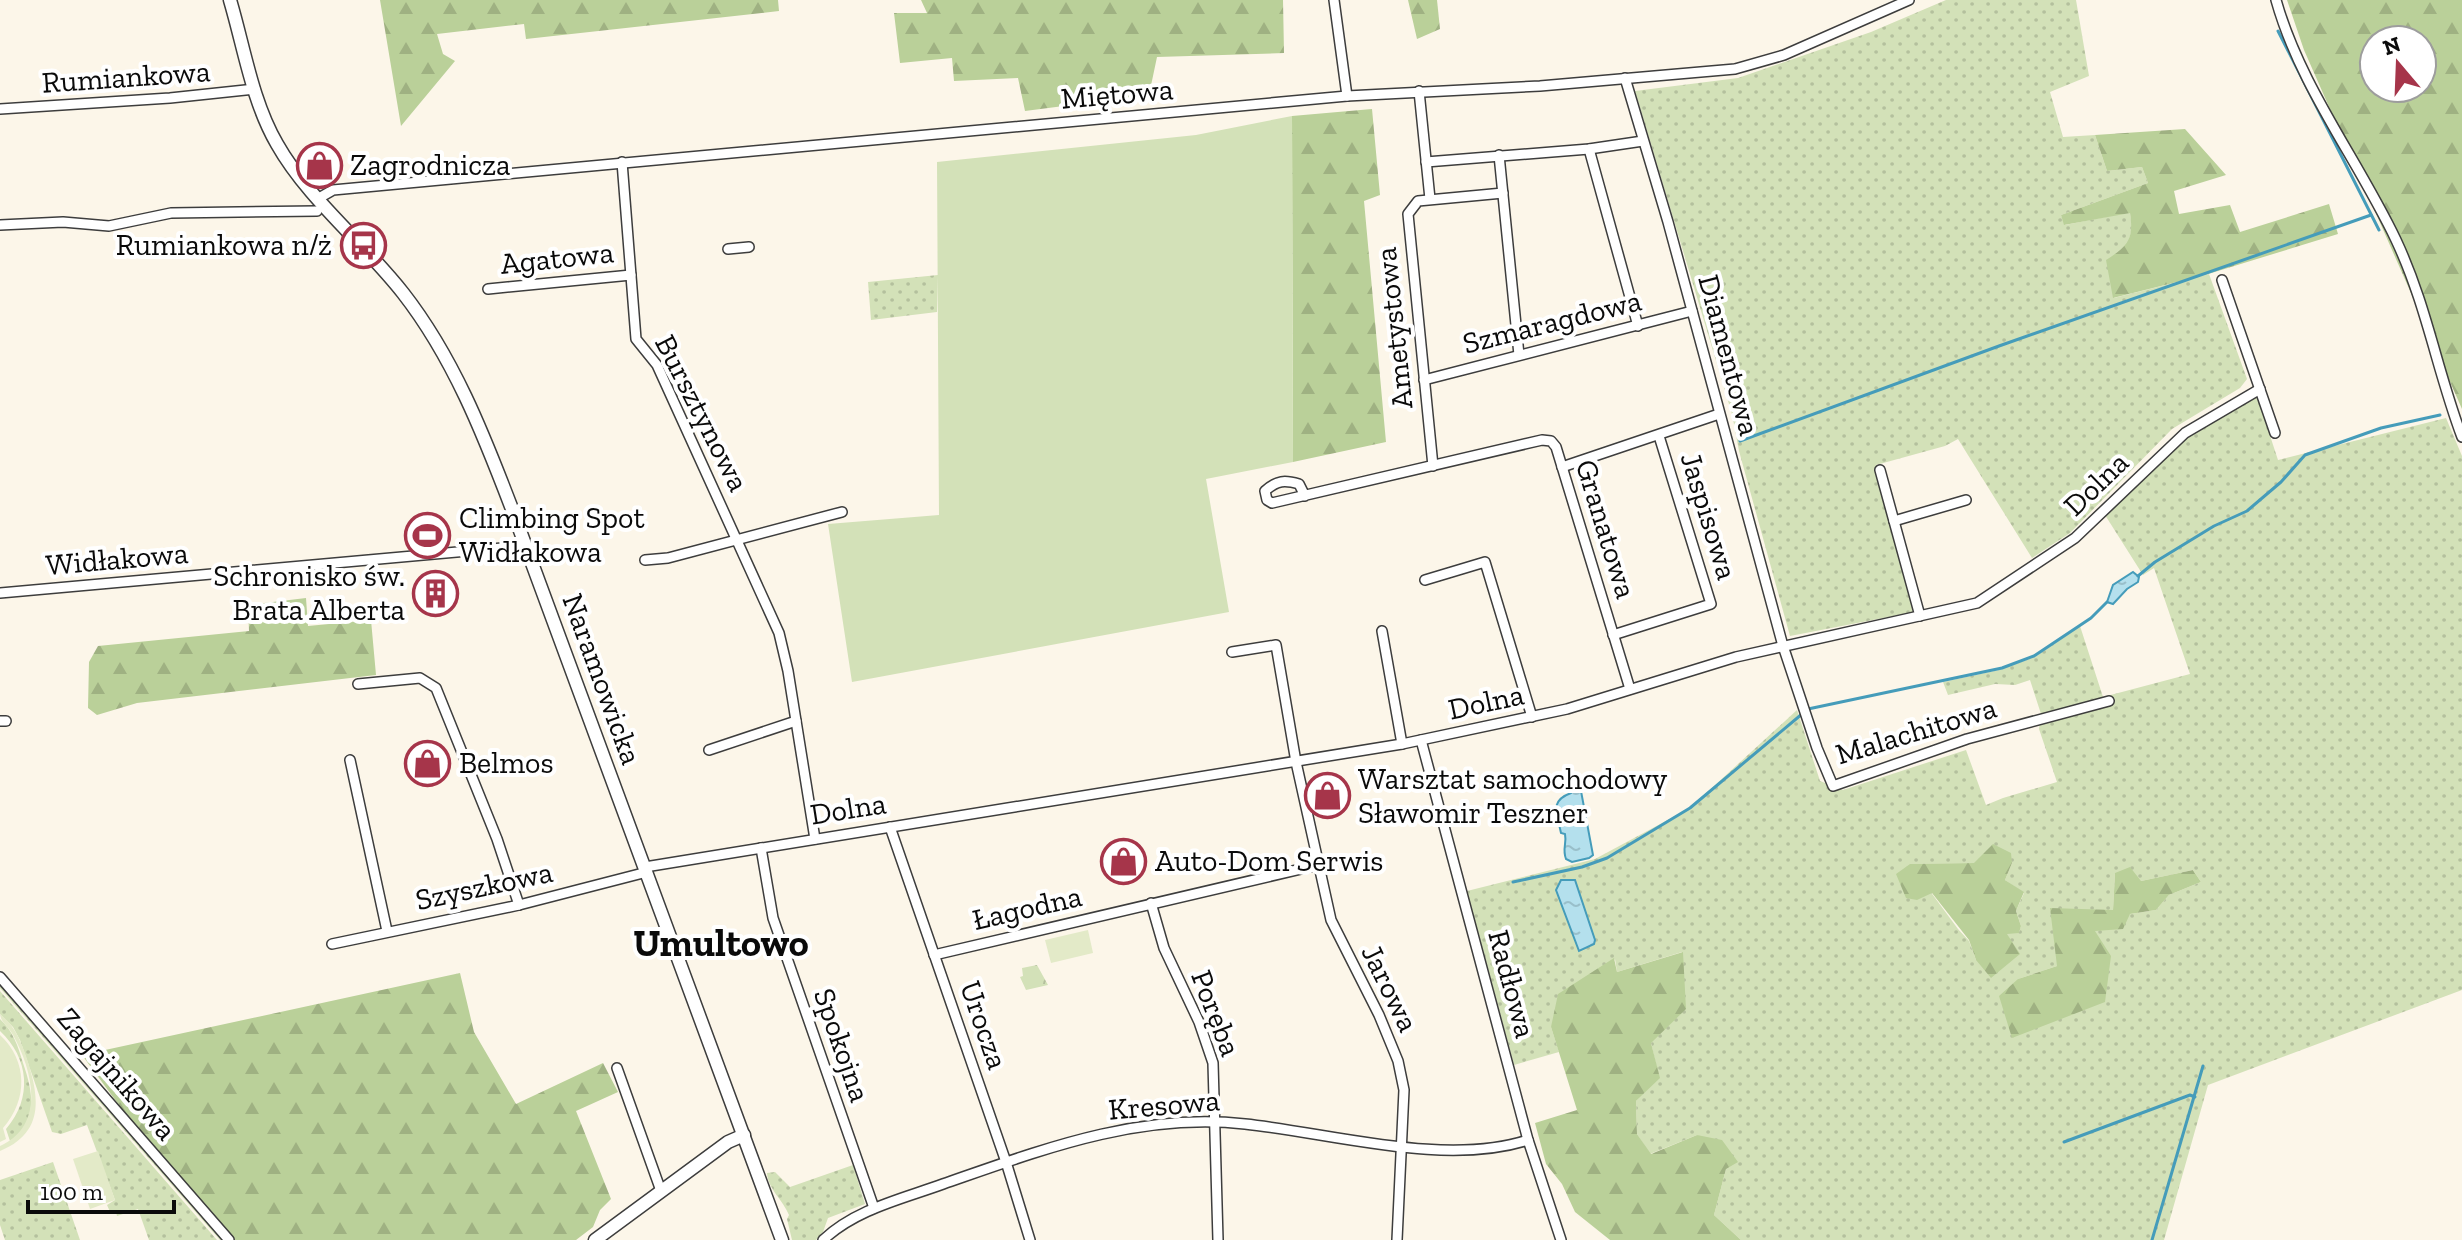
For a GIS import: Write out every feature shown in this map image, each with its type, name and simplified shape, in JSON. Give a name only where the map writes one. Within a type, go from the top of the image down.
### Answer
[{"type":"street","name":"Naramowicka","points":[[230,0],[255,89],[277,144],[318,205],[401,290],[435,339],[473,412],[782,1240]]},
{"type":"street","points":[[1334,0],[1347,96]]},
{"type":"street","name":"Miętowa","points":[[0,225],[63,222],[109,226],[171,213],[318,205],[333,190],[622,162],[1347,96],[1540,86],[1735,69],[1758,64],[1909,0]]},
{"type":"street","points":[[2276,0],[2299,59],[2408,267],[2436,346],[2462,437]]},
{"type":"street","name":"Diamentowa","points":[[1625,78],[1783,646]]},
{"type":"street","name":"Rumiankowa","points":[[0,109],[255,89]]},
{"type":"street","points":[[1419,91],[1430,199],[1503,193]]},
{"type":"street","points":[[1426,162],[1589,149],[1643,141]]},
{"type":"street","points":[[1589,149],[1638,326]]},
{"type":"street","points":[[1499,155],[1519,355]]},
{"type":"street","name":"Bursztynowa","points":[[622,162],[636,339],[657,365],[779,633],[815,839]]},
{"type":"street","name":"Ametystowa","points":[[1430,199],[1418,201],[1408,214],[1408,220],[1433,466]]},
{"type":"street","points":[[728,249],[749,247]]},
{"type":"street","name":"Agatowa","points":[[488,289],[631,275]]},
{"type":"street","points":[[2222,280],[2275,433]]},
{"type":"street","name":"Szmaragdowa","points":[[1424,380],[1692,311]]},
{"type":"street","name":"Dolna","points":[[646,870],[815,839],[1402,744],[1567,709],[1783,646],[1977,603],[2075,538],[2185,433],[2260,389]]},
{"type":"street","points":[[1562,467],[1719,414]]},
{"type":"street","name":"Jaspisowa","points":[[1613,635],[1711,604],[1659,436]]},
{"type":"street","name":"Granatowa","points":[[1305,496],[1542,440],[1551,441],[1556,447],[1630,689]]},
{"type":"street","points":[[1880,470],[1920,616]]},
{"type":"street","points":[[1894,521],[1966,500]]},
{"type":"street","name":"Bursztynowa","points":[[645,560],[668,558],[842,512]]},
{"type":"street","name":"Widłakowa","points":[[0,591],[525,546]]},
{"type":"street","points":[[1425,580],[1485,562],[1532,717]]},
{"type":"street","points":[[1382,631],[1402,744]]},
{"type":"street","name":"Jarowa","points":[[1232,652],[1276,645],[1296,762],[1334,928],[1373,1001],[1398,1061],[1405,1104],[1397,1240]]},
{"type":"street","name":"Malachitowa","points":[[1783,646],[1833,786],[1967,739],[2109,701]]},
{"type":"street","points":[[358,684],[420,678],[436,688],[497,839],[519,905]]},
{"type":"street","points":[[709,750],[796,721]]},
{"type":"street","name":"Radłowa","points":[[1421,740],[1528,1140],[1561,1240]]},
{"type":"street","points":[[350,760],[387,931]]},
{"type":"street","name":"Urocza","points":[[890,827],[1030,1240]]},
{"type":"street","name":"Spokojna","points":[[761,848],[773,918],[874,1208]]},
{"type":"street","name":"Łagodna","points":[[934,955],[1318,865]]},
{"type":"street","name":"Szyszkowa","points":[[332,944],[519,905],[646,870]]},
{"type":"street","name":"Poręba","points":[[1151,903],[1164,948],[1209,1047],[1215,1078],[1218,1240]]},
{"type":"street","name":"Zagajnikowa","points":[[0,977],[229,1240]]},
{"type":"street","points":[[617,1068],[661,1191]]},
{"type":"street","name":"Kresowa","points":[[823,1240],[841,1225],[874,1208],[1062,1143],[1118,1130],[1216,1121],[1454,1150],[1502,1146],[1528,1140]]},
{"type":"street","points":[[595,1240],[728,1142],[744,1135]]},
{"type":"green space","points":[[380,0],[778,0],[779,11],[526,39],[524,24],[437,34],[443,54],[455,61],[401,126]]},
{"type":"green space","points":[[921,0],[1283,0],[1284,53],[1157,57],[1149,95],[1025,111],[1018,78],[954,81],[952,58],[900,63],[894,13],[927,13]]},
{"type":"green space","points":[[1408,0],[1437,0],[1440,29],[1417,39]]},
{"type":"green space","points":[[1946,0],[2076,0],[2089,76],[2050,92],[2063,137],[2095,135],[2107,171],[2142,167],[2148,183],[2061,215],[2065,225],[2130,212],[2132,228],[2114,298],[2209,274],[2247,379],[2240,388],[2172,429],[2070,533],[2032,558],[1958,439],[1945,446],[1876,465],[1914,612],[1790,636],[1739,451],[1732,414],[1635,91],[1738,78],[1871,32]]},
{"type":"green space","points":[[2287,0],[2462,0],[2462,409],[2304,50]]},
{"type":"green space","points":[[1372,109],[1380,195],[1364,201],[1386,442],[1293,462],[1292,116]]},
{"type":"green space","points":[[1292,116],[1293,462],[1206,479],[1229,612],[852,682],[828,524],[939,515],[937,162],[1196,135]]},
{"type":"green space","points":[[2185,129],[2226,175],[2174,191],[2179,214],[2230,205],[2240,232],[2329,204],[2338,234],[2205,275],[2113,298],[2106,260],[2128,241],[2130,213],[2064,225],[2061,215],[2148,183],[2142,167],[2107,171],[2095,135]]},
{"type":"green space","points":[[938,275],[937,312],[871,320],[868,282]]},
{"type":"green space","points":[[2257,396],[2278,460],[2446,418],[2462,456],[2462,990],[2208,1085],[2164,1240],[1741,1240],[1714,1215],[1726,1169],[1697,1135],[1650,1154],[1637,1134],[1636,1101],[1659,1077],[1651,1043],[1682,952],[1617,972],[1615,959],[1551,1027],[1559,1052],[1514,1065],[1467,891],[1595,859],[1690,808],[1797,710],[1820,781],[1843,790],[1966,750],[1986,805],[2057,782],[2039,729],[2041,714],[2030,680],[1948,695],[1943,682],[1999,670],[2035,657],[2080,626],[2103,697],[2190,674],[2154,568],[2143,575],[2105,515],[2177,441]],"holes":[[[2012,863],[2005,880],[2024,893],[2016,911],[2021,926],[2019,932],[2007,933],[1976,960],[1969,941],[1910,864]],[[2193,870],[2201,882],[2169,895],[2156,910],[2130,914],[2094,930],[2012,1038],[2018,979],[2057,966],[2113,910],[2115,873],[2141,881]]]},
{"type":"green space","points":[[306,598],[308,626],[371,620],[376,675],[137,703],[97,715],[88,708],[89,662],[98,646],[249,631],[248,605]]},
{"type":"green space","points":[[1993,844],[2011,853],[2012,863],[2005,880],[2024,892],[2016,911],[2021,926],[2019,933],[2007,934],[2020,954],[1991,978],[1976,960],[1969,940],[1932,893],[1917,900],[1906,898],[1896,874],[1910,864],[1974,863]]},
{"type":"green space","points":[[2130,867],[2141,881],[2193,870],[2201,882],[2169,895],[2156,910],[2130,914],[2123,929],[2095,931],[2111,956],[2105,1002],[2012,1038],[1999,996],[2018,979],[2057,966],[2050,908],[2113,910],[2115,873]]},
{"type":"green space","points":[[1088,930],[1093,953],[1051,963],[1045,940]]},
{"type":"green space","points":[[1683,952],[1686,1009],[1651,1043],[1660,1078],[1636,1101],[1637,1134],[1651,1154],[1697,1135],[1722,1140],[1738,1162],[1726,1169],[1714,1215],[1741,1240],[1610,1240],[1575,1212],[1562,1184],[1546,1164],[1535,1123],[1577,1110],[1551,1027],[1558,994],[1614,958],[1617,972]]},
{"type":"green space","points":[[1037,965],[1048,985],[1026,990],[1020,977],[1023,976],[1022,968]]},
{"type":"green space","points":[[460,973],[474,1032],[516,1104],[603,1063],[618,1092],[576,1111],[611,1199],[600,1210],[593,1227],[576,1240],[235,1240],[127,1116],[82,1055]]},
{"type":"green space","points":[[0,984],[225,1240],[220,1240],[0,988]]},
{"type":"green space","points":[[0,991],[217,1240],[149,1240],[138,1209],[117,1216],[116,1212],[111,1214],[107,1205],[115,1200],[87,1125],[61,1134],[52,1132],[20,1040],[0,1014]]},
{"type":"green space","points":[[0,1014],[13,1028],[21,1044],[31,1070],[36,1098],[32,1123],[25,1134],[0,1151],[0,1146],[15,1137],[24,1125],[30,1111],[31,1096],[30,1080],[20,1049]]},
{"type":"green space","points":[[0,1019],[17,1045],[31,1095],[26,1124],[10,1141],[6,1129],[21,1104],[24,1078],[17,1053],[0,1031]]},
{"type":"green space","points":[[0,1035],[16,1057],[21,1081],[17,1105],[3,1128],[6,1139],[0,1142]]},
{"type":"green space","points":[[98,1151],[115,1200],[90,1209],[73,1159]]},
{"type":"green space","points":[[53,1162],[80,1240],[5,1240],[0,1225],[0,1180]]},
{"type":"green space","points":[[853,1165],[865,1204],[828,1218],[816,1240],[792,1240],[787,1219],[789,1215],[770,1184],[767,1173],[775,1172],[790,1187]]},
{"type":"water","points":[[2133,572],[2139,577],[2138,582],[2113,604],[2107,602],[2113,585]]},
{"type":"water","points":[[1572,789],[1581,791],[1593,855],[1572,862],[1566,859],[1565,834],[1561,833],[1556,808]]},
{"type":"water","points":[[1561,880],[1575,880],[1595,940],[1594,944],[1579,951],[1556,890]]},
{"type":"waterway","points":[[2278,31],[2379,230]]},
{"type":"waterway","points":[[1740,441],[2371,215]]},
{"type":"waterway","points":[[2138,576],[2214,526],[2247,511],[2281,482],[2305,455],[2381,428],[2440,415]]},
{"type":"waterway","points":[[1808,709],[2002,668],[2034,656],[2091,618],[2107,602]]},
{"type":"waterway","points":[[1513,882],[1582,867],[1607,858],[1690,808],[1802,714]]},
{"type":"waterway","points":[[2152,1240],[2203,1066]]},
{"type":"waterway","points":[[2064,1142],[2190,1095],[2195,1097]]},
{"type":"place","name":"Zagrodnicza","points":[[319,165]]},
{"type":"place","name":"Rumiankowa n/ż","points":[[363,245]]},
{"type":"place","name":"Climbing Spot Widłakowa","points":[[428,535]]},
{"type":"place","name":"Schronisko św. Brata Alberta","points":[[436,593]]},
{"type":"place","name":"Belmos","points":[[428,763]]},
{"type":"place","name":"Warsztat samochodowy Sławomir Teszner","points":[[1327,796]]},
{"type":"place","name":"Auto-Dom Serwis","points":[[1124,861]]},
{"type":"district","name":"Umultowo","points":[[721,943]]}]
